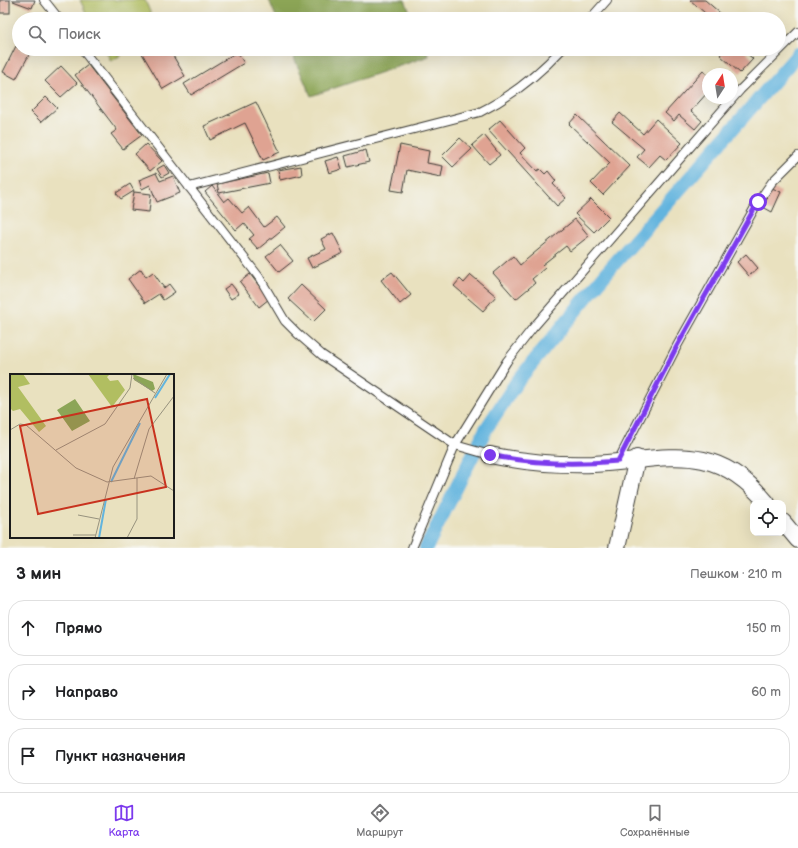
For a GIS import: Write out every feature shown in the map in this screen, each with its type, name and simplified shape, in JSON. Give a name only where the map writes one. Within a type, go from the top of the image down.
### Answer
[{"type":"street","points":[[490,455],[505,459],[553,463],[593,464],[637,458],[678,455],[702,459],[726,466],[742,478],[764,500]]},
{"type":"street","points":[[618,548],[637,458]]},
{"type":"street","points":[[786,526],[798,540]]},
{"type":"lane","points":[[44,0],[53,12]]},
{"type":"lane","points":[[596,12],[607,0]]},
{"type":"lane","points":[[786,44],[798,32]]},
{"type":"lane","points":[[88,56],[169,159],[259,277],[285,321],[298,334],[322,355],[459,446],[490,455]]},
{"type":"lane","points":[[189,187],[480,112],[500,103],[523,86],[555,56]]},
{"type":"lane","points":[[412,548],[459,446],[507,361],[532,330],[730,102],[775,56]]},
{"type":"lane","points":[[618,461],[677,346],[758,202],[772,182],[798,156]]},
{"type":"green space","points":[[80,0],[145,0],[150,12],[86,12]]},
{"type":"green space","points":[[269,0],[405,0],[410,12],[274,12]]},
{"type":"green space","points":[[108,56],[119,56],[111,61]]},
{"type":"green space","points":[[293,56],[429,56],[311,96]]},
{"type":"building","points":[[0,0],[10,0],[10,13],[0,13]]},
{"type":"building","points":[[13,0],[35,0],[32,8]]},
{"type":"building","points":[[690,0],[705,0],[719,12],[704,12]]},
{"type":"building","points":[[12,54],[12,56],[28,56],[16,79],[3,72]]},
{"type":"building","points":[[144,56],[173,56],[185,76],[163,89]]},
{"type":"building","points":[[230,56],[240,56],[244,63],[191,95],[184,84]]},
{"type":"building","points":[[721,56],[750,56],[753,59],[740,73],[738,68],[734,68]]},
{"type":"building","points":[[88,65],[142,135],[123,149],[111,134],[117,130],[75,75]]},
{"type":"building","points":[[61,66],[77,83],[61,97],[45,81]]},
{"type":"building","points":[[702,72],[702,99],[691,111],[702,121],[695,129],[679,115],[674,121],[665,113]]},
{"type":"building","points":[[46,97],[57,108],[41,122],[31,112]]},
{"type":"building","points":[[256,102],[280,152],[263,160],[245,123],[210,140],[204,126]]},
{"type":"building","points":[[620,113],[643,134],[656,119],[682,143],[666,160],[660,155],[649,167],[637,157],[644,149],[612,122]]},
{"type":"building","points":[[577,115],[630,166],[603,195],[591,183],[610,163],[569,124]]},
{"type":"building","points":[[500,120],[525,148],[520,153],[537,171],[540,169],[545,174],[548,171],[556,181],[553,184],[566,198],[557,206],[488,130]]},
{"type":"building","points":[[484,135],[500,155],[489,164],[472,145]]},
{"type":"building","points":[[460,138],[472,149],[453,167],[442,156]]},
{"type":"building","points":[[146,144],[162,161],[150,171],[135,154]]},
{"type":"building","points":[[400,145],[429,151],[427,163],[443,166],[441,177],[407,170],[403,192],[391,190]]},
{"type":"building","points":[[366,150],[369,162],[348,167],[345,156]]},
{"type":"building","points":[[338,157],[342,169],[329,173],[325,161]]},
{"type":"building","points":[[164,165],[169,173],[162,177],[157,169]]},
{"type":"building","points":[[301,166],[302,175],[280,180],[278,170]]},
{"type":"building","points":[[156,173],[160,181],[173,176],[180,193],[157,202],[150,185],[142,189],[139,180]]},
{"type":"building","points":[[268,173],[270,183],[219,193],[217,184]]},
{"type":"building","points":[[130,184],[134,191],[121,199],[116,193]]},
{"type":"building","points":[[212,186],[224,202],[229,198],[242,213],[249,207],[264,227],[277,217],[285,227],[258,249],[249,239],[254,235],[244,223],[236,230],[205,192]]},
{"type":"building","points":[[772,188],[781,192],[772,212],[763,207]]},
{"type":"building","points":[[134,192],[151,194],[149,212],[131,210]]},
{"type":"building","points":[[591,199],[609,217],[594,232],[575,214]]},
{"type":"building","points":[[575,219],[589,236],[570,251],[566,246],[542,265],[545,268],[532,279],[535,283],[516,299],[493,273],[513,256],[520,265]]},
{"type":"building","points":[[333,233],[343,253],[312,268],[307,258],[326,249],[321,239]]},
{"type":"building","points":[[280,245],[293,261],[279,272],[266,256]]},
{"type":"building","points":[[746,254],[758,268],[749,276],[737,262]]},
{"type":"building","points":[[141,269],[146,277],[153,272],[164,288],[169,284],[175,292],[163,300],[159,294],[145,303],[128,279]]},
{"type":"building","points":[[392,272],[411,295],[400,304],[381,280]]},
{"type":"building","points":[[250,274],[269,299],[259,307],[240,282]]},
{"type":"building","points":[[471,275],[496,296],[483,311],[454,286],[460,279],[464,283]]},
{"type":"building","points":[[231,284],[239,294],[231,299],[224,289]]},
{"type":"building","points":[[301,285],[326,309],[313,322],[288,299]]},
{"type":"waterway","points":[[426,548],[486,429],[516,383],[608,271],[798,54]]},
{"type":"route","points":[[490,455],[505,459],[553,463],[593,464],[618,461],[677,346],[758,202]]}]
